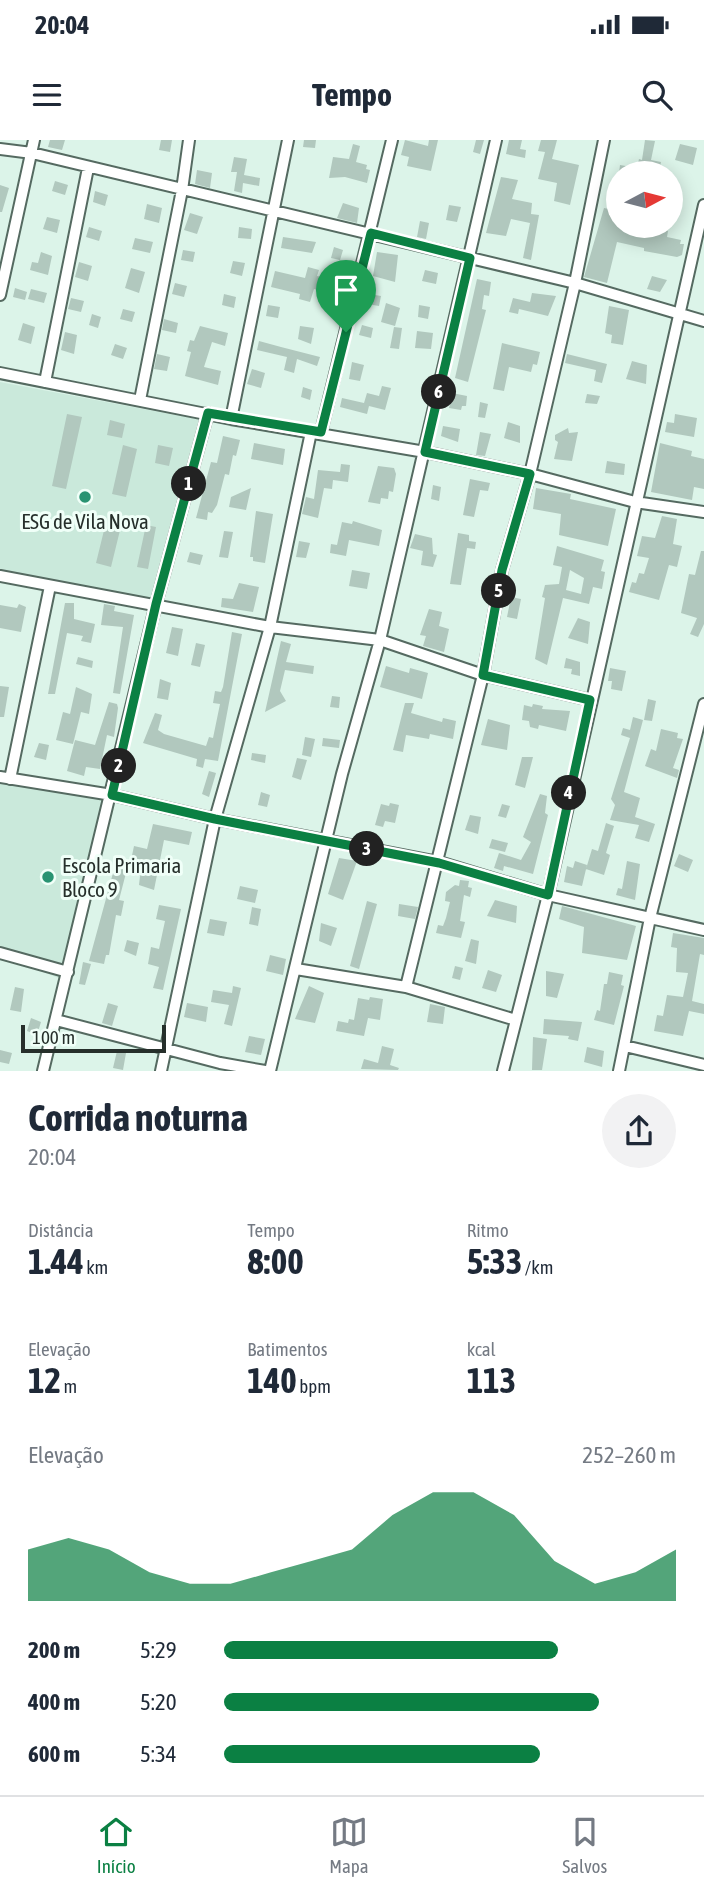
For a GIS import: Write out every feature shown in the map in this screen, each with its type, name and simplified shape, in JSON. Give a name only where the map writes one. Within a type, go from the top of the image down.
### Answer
[{"type":"street","points":[[0,295],[34,140]]},
{"type":"street","points":[[140,400],[182,190],[189,140]]},
{"type":"street","points":[[231,419],[288,140]]},
{"type":"street","points":[[161,1070],[215,819],[270,627],[316,432],[371,233],[392,140]]},
{"type":"street","points":[[56,1020],[167,1050],[267,1070],[296,969],[345,763],[380,640],[496,140]]},
{"type":"street","points":[[406,987],[439,863],[483,675],[502,570],[530,474],[575,284],[604,140]]},
{"type":"street","points":[[0,149],[32,153],[371,233],[575,284],[704,321]]},
{"type":"street","points":[[45,382],[88,168]]},
{"type":"street","points":[[503,1070],[548,895],[677,314],[704,205]]},
{"type":"street","points":[[0,373],[231,419],[425,452],[530,474],[635,502],[704,512]]},
{"type":"street","points":[[43,1070],[112,795],[156,604],[208,413]]},
{"type":"street","points":[[0,576],[270,627],[380,640],[483,675],[590,700]]},
{"type":"street","points":[[50,586],[5,778],[112,795],[215,819],[439,863],[548,895],[704,930]]},
{"type":"street","points":[[619,1070],[650,918],[701,731],[704,704]]},
{"type":"street","points":[[0,953],[68,972]]},
{"type":"street","points":[[296,969],[406,987],[516,1020]]},
{"type":"street","points":[[625,1045],[704,1065]]},
{"type":"shaded area","points":[[0,382],[202,420],[161,607],[0,570]]},
{"type":"shaded area","name":"Escola Primaria Bloco 9","points":[[0,779],[116,799],[71,983],[0,955]]},
{"type":"building","points":[[50,140],[65,140],[62,150],[48,147]]},
{"type":"building","points":[[161,140],[172,140],[170,152],[159,150]]},
{"type":"building","points":[[304,140],[316,140],[315,148],[303,147]]},
{"type":"building","points":[[405,140],[428,146],[429,140],[438,140],[431,171],[407,166],[409,157],[401,155]]},
{"type":"building","points":[[476,140],[484,140],[480,154],[473,152]]},
{"type":"building","points":[[509,140],[522,140],[520,149],[526,150],[525,158],[506,154]]},
{"type":"building","points":[[541,140],[557,140],[552,159],[579,165],[570,205],[554,201],[557,183],[538,179],[545,152],[538,151]]},
{"type":"building","points":[[645,140],[655,141],[651,160],[656,161],[639,161],[642,160]]},
{"type":"building","points":[[353,144],[360,146],[356,162],[367,165],[366,169],[370,170],[367,183],[345,177],[329,178],[333,157],[349,159]]},
{"type":"building","points":[[680,144],[697,148],[693,165],[675,160]]},
{"type":"building","points":[[234,157],[247,159],[244,175],[260,178],[259,186],[243,183],[242,193],[234,191],[237,172],[231,172]]},
{"type":"building","points":[[197,170],[212,173],[210,188],[195,184]]},
{"type":"building","points":[[501,177],[518,180],[512,199],[532,203],[531,214],[539,215],[531,260],[523,258],[530,223],[511,219],[506,236],[486,233]]},
{"type":"building","points":[[55,181],[68,185],[65,195],[52,191]]},
{"type":"building","points":[[0,185],[9,188],[2,212],[0,212]]},
{"type":"building","points":[[95,191],[108,195],[105,206],[93,202]]},
{"type":"building","points":[[343,203],[359,208],[357,223],[337,218]]},
{"type":"building","points":[[147,204],[162,208],[159,223],[144,219]]},
{"type":"building","points":[[449,205],[461,207],[457,222],[446,220]]},
{"type":"building","points":[[604,208],[606,238],[672,238],[681,240],[680,244],[684,244],[682,255],[677,257],[644,251],[644,248],[617,242],[607,283],[584,277]]},
{"type":"building","points":[[190,213],[203,217],[197,234],[184,230]]},
{"type":"building","points":[[47,217],[60,220],[57,233],[43,229]]},
{"type":"building","points":[[420,221],[429,223],[426,239],[417,237]]},
{"type":"building","points":[[89,227],[102,231],[99,241],[86,237]]},
{"type":"building","points":[[239,227],[252,229],[251,239],[238,238]]},
{"type":"building","points":[[283,237],[316,242],[312,253],[281,248]]},
{"type":"building","points":[[135,238],[153,242],[150,253],[132,249]]},
{"type":"building","points":[[334,247],[343,250],[340,260],[331,258]]},
{"type":"building","points":[[183,250],[195,252],[193,262],[181,260]]},
{"type":"building","points":[[41,252],[52,256],[48,275],[30,270],[32,262],[38,263]]},
{"type":"building","points":[[377,252],[398,255],[395,282],[373,276]]},
{"type":"building","points":[[233,261],[245,263],[242,276],[230,273]]},
{"type":"building","points":[[79,262],[92,266],[88,281],[75,277]]},
{"type":"building","points":[[308,267],[319,270],[317,276],[338,280],[334,294],[314,289],[310,302],[299,299],[300,294],[271,287],[275,271],[305,278]]},
{"type":"building","points":[[131,268],[145,272],[139,293],[125,288]]},
{"type":"building","points":[[425,270],[438,273],[436,284],[422,281]]},
{"type":"building","points":[[652,276],[667,280],[660,292],[647,289]]},
{"type":"building","points":[[477,279],[491,282],[489,296],[484,295],[482,309],[486,310],[468,382],[455,378]]},
{"type":"building","points":[[175,283],[187,286],[184,297],[172,294]]},
{"type":"building","points":[[15,288],[27,292],[25,300],[13,297]]},
{"type":"building","points":[[31,289],[47,293],[44,303],[28,299]]},
{"type":"building","points":[[532,293],[556,296],[548,316],[519,309],[518,314],[509,312],[513,298],[530,302]]},
{"type":"building","points":[[224,294],[236,297],[234,308],[222,305]]},
{"type":"building","points":[[369,294],[381,296],[379,306],[367,304]]},
{"type":"building","points":[[71,298],[84,301],[81,312],[68,309]]},
{"type":"building","points":[[386,303],[400,308],[395,326],[381,322]]},
{"type":"building","points":[[268,305],[280,307],[278,318],[266,316]]},
{"type":"building","points":[[419,305],[430,307],[428,319],[418,317]]},
{"type":"building","points":[[609,306],[629,310],[623,345],[611,343],[612,335],[605,333]]},
{"type":"building","points":[[123,309],[135,312],[132,322],[120,319]]},
{"type":"building","points":[[92,314],[101,317],[98,328],[89,325]]},
{"type":"building","points":[[164,319],[178,323],[176,333],[162,330]]},
{"type":"building","points":[[23,323],[35,327],[31,344],[18,340]]},
{"type":"building","points":[[362,325],[373,328],[371,338],[359,335]]},
{"type":"building","points":[[200,326],[228,333],[225,346],[212,342],[204,367],[221,371],[218,385],[185,376],[191,352],[187,351],[190,340],[194,341]]},
{"type":"building","points":[[300,326],[314,328],[311,344],[298,339]]},
{"type":"building","points":[[394,327],[402,328],[399,349],[390,348]]},
{"type":"building","points":[[417,331],[433,333],[431,349],[415,348]]},
{"type":"building","points":[[65,332],[77,335],[74,354],[61,350]]},
{"type":"building","points":[[259,341],[320,357],[317,366],[297,359],[294,373],[284,370],[287,357],[257,350]]},
{"type":"building","points":[[502,343],[540,352],[537,365],[533,364],[531,372],[509,367],[504,391],[493,389]]},
{"type":"building","points":[[115,344],[127,348],[123,359],[111,355]]},
{"type":"building","points":[[157,354],[170,357],[167,371],[154,369]]},
{"type":"building","points":[[567,354],[607,364],[602,383],[594,381],[596,370],[565,363]]},
{"type":"building","points":[[632,361],[647,365],[646,384],[626,379]]},
{"type":"building","points":[[352,362],[364,365],[360,381],[349,379]]},
{"type":"building","points":[[252,369],[265,373],[261,388],[247,384]]},
{"type":"building","points":[[382,386],[391,388],[385,410],[369,406],[367,414],[340,407],[342,398],[364,403],[367,393],[379,396]]},
{"type":"building","points":[[303,387],[312,390],[310,400],[301,397]]},
{"type":"building","points":[[452,393],[467,396],[466,406],[462,406],[461,410],[449,408]]},
{"type":"building","points":[[587,394],[600,396],[597,404],[585,403]]},
{"type":"building","points":[[480,402],[488,404],[485,418],[478,417]]},
{"type":"building","points":[[67,414],[82,417],[66,489],[52,486]]},
{"type":"building","points":[[675,414],[697,418],[694,437],[665,432],[667,422],[674,423]]},
{"type":"building","points":[[110,420],[125,424],[122,438],[107,435]]},
{"type":"building","points":[[508,422],[520,426],[520,443],[504,438]]},
{"type":"building","points":[[443,426],[460,429],[458,442],[441,436]]},
{"type":"building","points":[[568,428],[569,433],[578,432],[572,461],[554,459],[558,442],[555,435]]},
{"type":"building","points":[[480,432],[491,434],[485,456],[476,455]]},
{"type":"building","points":[[223,436],[240,440],[236,456],[233,455],[229,475],[225,474],[217,505],[212,513],[208,512],[207,520],[196,518],[211,462],[217,463]]},
{"type":"building","points":[[254,443],[285,449],[283,465],[251,459]]},
{"type":"building","points":[[660,443],[692,451],[691,456],[704,459],[704,489],[694,487],[692,500],[651,492]]},
{"type":"building","points":[[123,445],[137,449],[126,497],[112,494]]},
{"type":"building","points":[[158,445],[173,448],[169,466],[155,463]]},
{"type":"building","points":[[607,461],[625,464],[624,475],[605,473]]},
{"type":"building","points":[[341,464],[350,465],[348,482],[333,480],[332,489],[324,488],[318,518],[302,514],[306,497],[314,499],[318,470],[340,472]]},
{"type":"building","points":[[378,466],[394,468],[396,474],[393,492],[389,491],[388,499],[381,498],[380,504],[368,502]]},
{"type":"building","points":[[470,479],[490,483],[488,491],[480,490],[474,517],[463,515]]},
{"type":"building","points":[[433,485],[441,487],[439,501],[431,499]]},
{"type":"building","points":[[251,488],[246,510],[229,507],[231,497]]},
{"type":"building","points":[[536,488],[571,494],[570,499],[616,509],[608,546],[559,535],[561,514],[533,509]]},
{"type":"building","points":[[256,511],[273,514],[265,563],[253,561],[253,557],[250,557]]},
{"type":"building","points":[[108,514],[123,518],[111,567],[96,563]]},
{"type":"building","points":[[662,516],[677,519],[673,544],[682,546],[677,567],[669,565],[659,600],[629,592],[639,573],[644,574],[649,558],[637,556],[642,536],[655,538]]},
{"type":"building","points":[[353,521],[382,530],[379,546],[349,540],[346,556],[330,553],[331,544],[337,545],[342,522],[352,524]]},
{"type":"building","points":[[146,525],[156,527],[148,569],[137,567]]},
{"type":"building","points":[[224,531],[233,532],[228,558],[219,557]]},
{"type":"building","points":[[458,533],[469,535],[469,541],[476,542],[475,549],[467,548],[461,585],[450,584]]},
{"type":"building","points":[[415,534],[432,538],[433,554],[437,555],[433,567],[421,565],[423,551],[410,548]]},
{"type":"building","points":[[299,541],[310,543],[306,558],[296,557]]},
{"type":"building","points":[[557,546],[604,560],[601,571],[605,572],[602,589],[593,587],[589,604],[563,598],[547,665],[535,659],[545,585],[559,584],[562,567],[553,565]],"holes":[[[570,570],[584,578],[581,594],[566,590]]]},
{"type":"building","points":[[701,551],[704,551],[704,624],[698,637],[690,634],[697,618],[681,613],[689,574],[695,575]]},
{"type":"building","points":[[190,552],[203,555],[200,565],[187,562]]},
{"type":"building","points":[[352,570],[370,573],[367,589],[349,586]]},
{"type":"building","points":[[239,583],[259,587],[253,612],[221,607],[222,598],[233,599]]},
{"type":"building","points":[[511,597],[521,599],[517,619],[507,617]]},
{"type":"building","points":[[65,603],[74,603],[74,619],[95,624],[91,643],[81,641],[83,636],[67,633],[55,694],[48,694]]},
{"type":"building","points":[[19,604],[26,607],[21,632],[0,628],[0,605],[17,608]]},
{"type":"building","points":[[104,604],[115,606],[114,611],[134,615],[120,694],[113,693],[123,627],[101,625]]},
{"type":"building","points":[[429,609],[442,612],[439,626],[449,629],[444,652],[423,646],[426,636],[420,635]]},
{"type":"building","points":[[578,618],[590,622],[588,644],[568,638]]},
{"type":"building","points":[[172,627],[183,629],[178,656],[166,653]]},
{"type":"building","points":[[232,632],[242,634],[218,761],[205,759],[203,768],[196,766],[197,759],[143,743],[155,713],[162,715],[158,730],[164,734],[206,746],[209,737],[213,738],[220,704],[213,703],[215,691],[221,692],[223,687]]},
{"type":"building","points":[[281,641],[291,644],[286,662],[314,666],[313,674],[285,670],[280,691],[286,701],[265,712]]},
{"type":"building","points":[[196,643],[205,645],[200,667],[191,665]]},
{"type":"building","points":[[78,657],[93,661],[92,668],[76,664]]},
{"type":"building","points":[[566,658],[580,662],[580,676],[571,674],[572,669],[564,668]]},
{"type":"building","points":[[386,666],[409,673],[410,668],[428,673],[422,699],[380,687]]},
{"type":"building","points":[[610,668],[626,671],[622,691],[611,689],[612,681],[608,681]]},
{"type":"building","points":[[160,679],[171,683],[168,700],[157,698]]},
{"type":"building","points":[[0,686],[9,687],[4,717],[0,717]]},
{"type":"building","points":[[76,687],[92,694],[89,714],[81,712],[73,744],[56,740],[63,712],[70,714]]},
{"type":"building","points":[[332,696],[340,697],[339,708],[330,707]]},
{"type":"building","points":[[648,699],[656,701],[652,721],[644,720]]},
{"type":"building","points":[[109,702],[117,704],[118,708],[114,737],[107,735],[100,769],[86,767],[84,776],[67,771],[75,740],[95,745]]},
{"type":"building","points":[[405,703],[414,703],[411,713],[442,722],[443,718],[456,721],[453,739],[430,734],[429,739],[406,735],[403,752],[393,750]]},
{"type":"building","points":[[533,704],[543,706],[542,709],[570,711],[566,731],[539,725],[538,729],[530,727],[529,721],[522,720],[524,705],[532,707]]},
{"type":"building","points":[[633,717],[643,720],[624,792],[640,798],[635,817],[655,824],[649,842],[635,838],[639,825],[610,820],[615,805],[611,799],[630,738],[621,735],[623,728],[630,730]]},
{"type":"building","points":[[488,719],[510,725],[507,750],[481,745]]},
{"type":"building","points":[[661,729],[678,733],[677,738],[683,739],[673,768],[679,770],[677,778],[645,766],[651,749],[656,751]]},
{"type":"building","points":[[305,737],[315,739],[311,757],[302,755]]},
{"type":"building","points":[[323,738],[340,740],[339,748],[322,746]]},
{"type":"building","points":[[39,743],[49,745],[46,760],[34,757]]},
{"type":"building","points":[[252,753],[266,755],[265,763],[251,760]]},
{"type":"building","points":[[522,757],[533,757],[525,788],[515,785]]},
{"type":"building","points":[[297,758],[307,760],[301,780],[292,777]]},
{"type":"building","points":[[209,771],[216,773],[209,797],[202,794]]},
{"type":"building","points":[[261,792],[270,795],[267,807],[258,805]]},
{"type":"building","points":[[540,794],[547,796],[545,813],[548,815],[533,874],[504,866],[503,871],[494,868],[499,853],[521,860],[531,842],[523,837]]},
{"type":"building","points":[[390,803],[399,805],[395,823],[385,821],[383,827],[375,825],[381,804],[389,806]]},
{"type":"building","points":[[502,804],[510,806],[506,818],[498,816]]},
{"type":"building","points":[[470,815],[481,817],[478,834],[465,830]]},
{"type":"building","points":[[606,823],[614,826],[606,853],[610,855],[604,875],[586,869],[592,849],[598,851]]},
{"type":"building","points":[[153,824],[192,832],[189,845],[164,840],[154,890],[139,885],[140,876],[126,873],[119,900],[124,901],[121,916],[116,915],[109,955],[106,955],[104,964],[89,961],[116,862],[130,865],[134,846],[147,849]]},
{"type":"building","points":[[492,839],[508,843],[505,852],[489,848]]},
{"type":"building","points":[[679,854],[693,860],[688,872],[674,866]]},
{"type":"building","points":[[339,858],[357,861],[343,900],[328,894]]},
{"type":"building","points":[[575,861],[587,865],[582,886],[564,882],[567,866],[573,868]]},
{"type":"building","points":[[627,861],[640,864],[635,900],[616,895],[618,888],[622,889]]},
{"type":"building","points":[[460,880],[469,881],[468,887],[472,888],[470,897],[464,895],[460,921],[465,922],[461,938],[436,933],[438,925],[443,926],[450,902],[445,901],[446,892],[455,885],[459,886]]},
{"type":"building","points":[[240,886],[258,890],[255,903],[237,899]]},
{"type":"building","points":[[495,900],[517,906],[516,923],[487,916]]},
{"type":"building","points":[[367,901],[377,904],[359,969],[350,966]]},
{"type":"building","points":[[399,904],[418,907],[415,919],[398,916]]},
{"type":"building","points":[[159,905],[181,909],[163,990],[153,988],[159,967],[148,964],[151,947],[159,949],[165,921],[156,919]]},
{"type":"building","points":[[562,906],[636,926],[627,960],[582,953],[584,927],[559,919]]},
{"type":"building","points":[[252,907],[261,909],[258,926],[249,924]]},
{"type":"building","points":[[210,919],[227,922],[224,936],[207,933]]},
{"type":"building","points":[[321,923],[337,928],[331,946],[319,941]]},
{"type":"building","points":[[673,933],[704,938],[704,955],[700,954],[692,1001],[704,1004],[704,1014],[689,1011],[683,1036],[654,1031],[657,1015],[663,1016],[667,995],[683,997],[688,973],[676,972],[677,948],[671,947]]},
{"type":"building","points":[[471,939],[479,941],[476,964],[465,961]]},
{"type":"building","points":[[127,940],[139,943],[136,956],[124,951]]},
{"type":"building","points":[[270,955],[286,959],[283,975],[266,971]]},
{"type":"building","points":[[83,962],[91,964],[85,985],[79,984]]},
{"type":"building","points":[[455,966],[463,968],[460,980],[452,978]]},
{"type":"building","points":[[488,970],[502,975],[496,992],[482,988]]},
{"type":"building","points":[[546,971],[564,974],[557,998],[546,996]]},
{"type":"building","points":[[609,972],[623,975],[621,985],[624,986],[614,1025],[594,1020],[597,1010],[600,1011],[604,984],[607,984]]},
{"type":"building","points":[[233,986],[241,988],[232,1026],[224,1024],[229,1005],[211,1002],[213,990],[232,993]]},
{"type":"building","points":[[309,986],[324,993],[315,1023],[295,1019]]},
{"type":"building","points":[[15,987],[24,989],[21,1012],[10,1010]]},
{"type":"building","points":[[370,997],[383,999],[380,1020],[368,1018],[364,1036],[336,1031],[338,1021],[348,1023],[349,1019],[354,1020],[358,998],[369,1000]]},
{"type":"building","points":[[108,1003],[118,1006],[112,1026],[102,1023]]},
{"type":"building","points":[[187,1003],[208,1007],[206,1022],[184,1017]]},
{"type":"building","points":[[430,1004],[445,1007],[443,1024],[427,1022]]},
{"type":"building","points":[[31,1018],[41,1022],[37,1035],[27,1031]]},
{"type":"building","points":[[544,1019],[582,1022],[578,1041],[568,1039],[569,1036],[543,1034]]},
{"type":"building","points":[[249,1036],[265,1039],[261,1055],[245,1052]]},
{"type":"building","points":[[533,1037],[547,1039],[542,1070],[532,1070]]},
{"type":"building","points":[[382,1046],[394,1049],[390,1065],[399,1068],[398,1070],[361,1069],[364,1059],[378,1063]]},
{"type":"building","points":[[587,1047],[604,1051],[602,1067],[584,1062]]},
{"type":"building","points":[[0,1050],[12,1053],[9,1064],[0,1062]]},
{"type":"building","points":[[117,1051],[126,1053],[123,1070],[113,1068]]},
{"type":"place","name":"ESG de Vila Nova","points":[[85,497]]},
{"type":"place","name":"Escola Primaria Bloco 9","points":[[48,877]]},
{"type":"route","points":[[371,233],[470,258],[425,452],[530,474],[502,570],[483,675],[590,700],[548,895],[439,863],[215,819],[112,795],[156,604],[208,413],[231,419],[321,432],[346,332],[371,233]]}]
